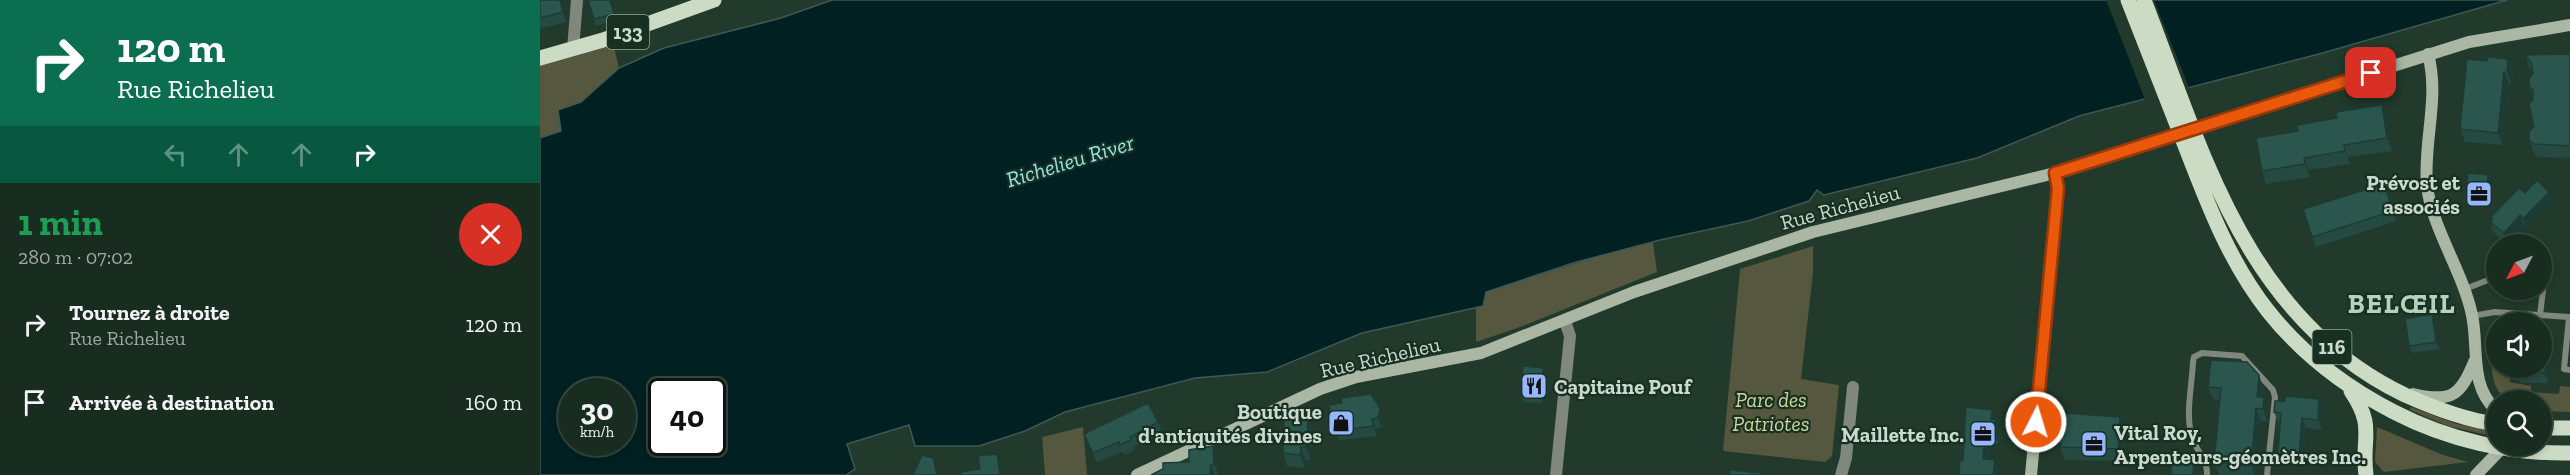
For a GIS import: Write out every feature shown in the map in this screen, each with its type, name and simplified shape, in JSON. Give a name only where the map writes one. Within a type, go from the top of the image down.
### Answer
[{"type":"main road","name":"133","points":[[540,58],[573,49],[714,0]]},
{"type":"main road","name":"116","points":[[2128,0],[2217,206],[2290,306],[2337,352],[2360,369],[2396,390],[2455,414],[2486,422]]},
{"type":"main road","name":"116","points":[[2144,0],[2217,206],[2232,255],[2268,311],[2298,344],[2347,386],[2409,420],[2435,430],[2486,444]]},
{"type":"main road","name":"Rue Richelieu","points":[[1137,475],[1320,389],[1356,377],[1471,356],[1634,292],[1813,232],[2055,173],[2428,54],[2482,39],[2570,25]]},
{"type":"main road","points":[[2428,54],[2434,80],[2428,189],[2435,215],[2465,289],[2472,316],[2475,360],[2482,391],[2486,396]]},
{"type":"main road","points":[[2031,475],[2058,188],[2055,173]]},
{"type":"main road","points":[[2396,390],[2445,398],[2461,389],[2475,360]]},
{"type":"main road","points":[[2347,386],[2360,404],[2366,420],[2366,475]]},
{"type":"main road","points":[[2552,428],[2570,428]]},
{"type":"main road","name":"116","points":[[2552,452],[2570,453]]},
{"type":"main road","points":[[2476,475],[2494,456]]},
{"type":"street","points":[[573,49],[577,0]]},
{"type":"street","points":[[1556,475],[1570,336],[1565,321]]},
{"type":"street","points":[[1841,475],[1846,458],[1853,387]]},
{"type":"lane","points":[[2465,289],[2486,281]]},
{"type":"lane","points":[[2472,316],[2486,314]]},
{"type":"lane","points":[[2552,316],[2569,317],[2564,369],[2570,370]]},
{"type":"lane","points":[[2207,475],[2208,466],[2192,438],[2189,425],[2193,362],[2194,357],[2202,353],[2242,356],[2273,390],[2275,397],[2267,475]]},
{"type":"green space","points":[[613,43],[619,68],[581,102],[558,110],[561,131],[540,138],[540,64]]},
{"type":"green space","points":[[1653,242],[1657,272],[1523,326],[1476,342],[1476,308],[1483,306],[1485,292],[1608,253]]},
{"type":"green space","name":"Parc des Patriotes","points":[[1813,246],[1813,273],[1801,379],[1839,385],[1832,456],[1825,462],[1723,451],[1740,269]]},
{"type":"green space","points":[[2493,378],[2510,378],[2510,382],[2531,386],[2531,390],[2498,390]]},
{"type":"green space","points":[[2560,386],[2570,387],[2570,412],[2552,411],[2552,394],[2559,394]]},
{"type":"green space","points":[[2411,407],[2457,424],[2486,430],[2486,435],[2448,426],[2410,410]]},
{"type":"green space","points":[[1083,427],[1087,475],[1045,475],[1042,437]]},
{"type":"green space","points":[[2377,427],[2443,455],[2468,462],[2384,472],[2375,462]]},
{"type":"water","name":"Richelieu River","points":[[832,0],[2507,0],[2319,54],[2079,116],[1977,158],[1824,195],[1817,190],[1809,201],[1748,221],[1660,240],[1573,263],[1486,292],[1483,306],[1362,333],[1267,372],[1195,378],[1065,412],[1025,431],[979,446],[915,446],[909,425],[847,444],[855,469],[846,475],[540,475],[540,138],[561,131],[558,110],[581,102],[619,68],[664,48],[781,18]]},
{"type":"pier","points":[[2106,0],[2154,0],[2190,90],[2146,102]]},
{"type":"building","points":[[540,0],[560,0],[563,12],[540,18]]},
{"type":"building","points":[[588,0],[610,0],[614,14],[594,19]]},
{"type":"building","points":[[2570,54],[2570,146],[2534,144],[2529,140],[2529,131],[2534,127],[2529,104],[2533,99],[2533,90],[2529,86],[2529,78],[2533,74],[2532,64],[2525,55]]},
{"type":"building","points":[[2487,57],[2508,59],[2507,72],[2504,72],[2498,133],[2460,129],[2467,59],[2487,61]]},
{"type":"building","points":[[2382,105],[2387,138],[2344,145],[2345,151],[2304,158],[2305,164],[2262,171],[2256,138],[2298,131],[2297,125],[2337,118],[2336,112]]},
{"type":"building","points":[[2468,173],[2488,175],[2486,200],[2466,198]]},
{"type":"building","points":[[2537,180],[2549,192],[2523,219],[2520,215],[2504,233],[2490,222],[2493,219],[2491,217],[2519,188],[2525,193]]},
{"type":"building","points":[[2384,184],[2393,211],[2312,237],[2303,209]]},
{"type":"building","points":[[2432,314],[2436,342],[2409,346],[2405,319]]},
{"type":"building","points":[[2211,360],[2247,362],[2259,375],[2257,397],[2264,397],[2263,409],[2256,408],[2251,465],[2214,462],[2221,388],[2208,387]]},
{"type":"building","points":[[1523,366],[1543,368],[1540,397],[1521,395]]},
{"type":"building","points":[[1371,394],[1380,408],[1378,418],[1372,419],[1373,426],[1336,431],[1335,424],[1332,425],[1329,405],[1342,403],[1341,398]]},
{"type":"building","points":[[2285,396],[2319,399],[2318,420],[2302,418],[2299,455],[2278,454],[2281,413],[2274,412],[2275,401],[2285,401]]},
{"type":"building","points":[[1148,403],[1158,422],[1130,437],[1131,440],[1120,445],[1119,442],[1093,453],[1084,434]]},
{"type":"building","points":[[1966,407],[1992,410],[1991,419],[1995,420],[1995,433],[1984,433],[1983,459],[1995,460],[1993,475],[1959,475],[1960,461],[1963,461]]},
{"type":"building","points":[[1309,412],[1306,447],[1301,447],[1300,455],[1283,453],[1284,419],[1295,418],[1299,421]]},
{"type":"building","points":[[2063,413],[2120,417],[2118,449],[2060,447]]},
{"type":"building","points":[[1213,446],[1214,464],[1211,465],[1210,475],[1151,475],[1163,469],[1163,463],[1189,462],[1189,450]]},
{"type":"building","points":[[997,454],[1000,475],[961,475],[961,472],[980,469],[978,456]]},
{"type":"building","points":[[922,455],[933,458],[937,475],[913,475]]},
{"type":"building","points":[[2172,459],[2194,459],[2193,475],[2171,475]]},
{"type":"building","points":[[1730,470],[1761,473],[1761,475],[1730,475]]},
{"type":"place","name":"Prévost et associés","points":[[2479,194]]},
{"type":"place","name":"Capitaine Pouf","points":[[1534,386]]},
{"type":"place","name":"Boutique d'antiquités divines","points":[[1341,423]]},
{"type":"place","name":"Maillette Inc.","points":[[1983,434]]},
{"type":"place","name":"Vital Roy, Arpenteurs-géomètres Inc.","points":[[2094,444]]},
{"type":"district","name":"BELŒIL","points":[[2402,304]]},
{"type":"route","points":[[2036,422],[2058,188],[2055,173],[2371,73]]}]
